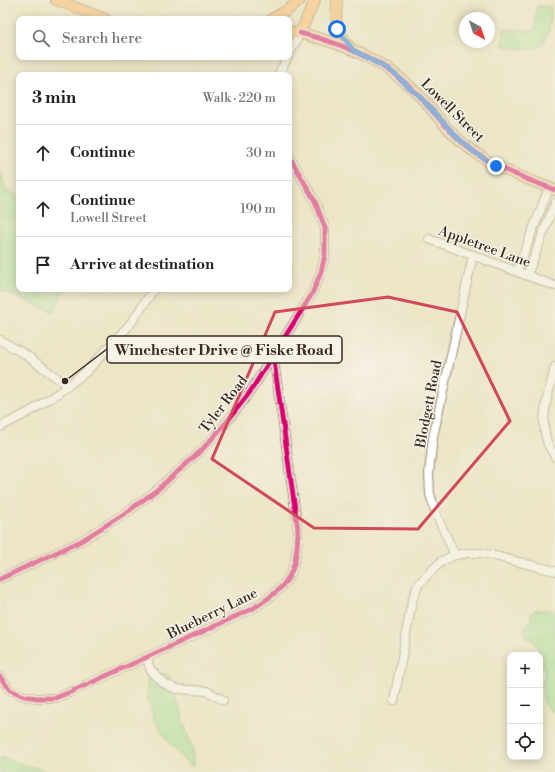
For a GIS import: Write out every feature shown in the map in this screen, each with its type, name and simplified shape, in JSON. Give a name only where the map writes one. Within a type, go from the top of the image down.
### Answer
[{"type":"main road","points":[[56,0],[98,16]]},
{"type":"main road","points":[[277,16],[300,0]]},
{"type":"main road","points":[[300,33],[315,0]]},
{"type":"main road","points":[[337,0],[336,25],[343,38],[353,50]]},
{"type":"main road","name":"Lowell Street","points":[[292,32],[327,40],[353,50],[384,67],[407,84],[453,134],[474,152],[496,166],[552,189]]},
{"type":"street","points":[[292,50],[300,33]]},
{"type":"street","points":[[280,72],[287,60]]},
{"type":"street","name":"Tyler Road","points":[[0,579],[81,541],[116,521],[158,489],[200,452],[225,424],[250,392],[312,294],[321,272],[325,255],[325,228],[318,207],[292,161]]},
{"type":"street","points":[[517,271],[552,189]]},
{"type":"street","points":[[527,275],[555,203]]},
{"type":"street","name":"Appletree Lane","points":[[429,239],[555,286]]},
{"type":"street","name":"Blodgett Road","points":[[455,555],[436,514],[430,494],[429,472],[433,437],[473,255]]},
{"type":"street","points":[[0,427],[31,411],[86,372],[131,323],[152,292]]},
{"type":"street","points":[[0,340],[26,355],[68,386]]},
{"type":"street","name":"Blueberry Lane","points":[[0,677],[10,690],[24,696],[55,698],[252,609],[270,598],[282,587],[292,572],[298,550],[298,530],[273,354]]},
{"type":"street","points":[[555,367],[545,410],[544,429],[546,439],[555,457]]},
{"type":"street","points":[[394,701],[412,601],[418,585],[442,561],[455,555],[483,553],[555,571]]},
{"type":"street","points":[[146,657],[150,669],[164,683],[177,689],[207,691],[223,700]]},
{"type":"highlighted area","points":[[388,297],[457,312],[510,421],[418,529],[314,528],[212,459],[275,312]]},
{"type":"green space","points":[[537,6],[551,7],[549,32],[547,32],[545,40],[541,45],[530,49],[503,46],[504,29],[535,31]]},
{"type":"green space","points":[[0,168],[5,190],[16,195],[16,292],[64,292],[54,312],[0,290]]},
{"type":"green space","points":[[535,610],[551,610],[555,612],[555,710],[551,711],[544,702],[543,696],[545,671],[543,664],[543,652],[539,652],[534,641],[527,636],[524,629],[531,619],[531,614]]},
{"type":"green space","points":[[158,672],[168,675],[172,681],[182,719],[192,748],[193,766],[189,765],[174,749],[154,719],[147,696],[149,676]]},
{"type":"green space","points":[[0,757],[48,772],[0,772]]},
{"type":"cycle path","points":[[300,33],[347,48],[376,62],[390,71],[415,92],[450,130],[473,151],[492,163],[523,178],[555,190]]},
{"type":"cycle path","points":[[0,579],[81,541],[130,510],[158,489],[200,452],[225,424],[250,392],[312,294],[321,272],[325,255],[325,228],[315,201],[292,161]]},
{"type":"cycle path","points":[[0,677],[10,690],[24,696],[55,698],[252,609],[265,601],[283,585],[293,568],[296,558],[298,530],[273,354]]},
{"type":"place","name":"Winchester Drive @ Fiske Road","points":[[65,381]]},
{"type":"route","points":[[337,29],[353,50],[396,75],[424,101],[458,138],[482,158],[496,166]]}]
